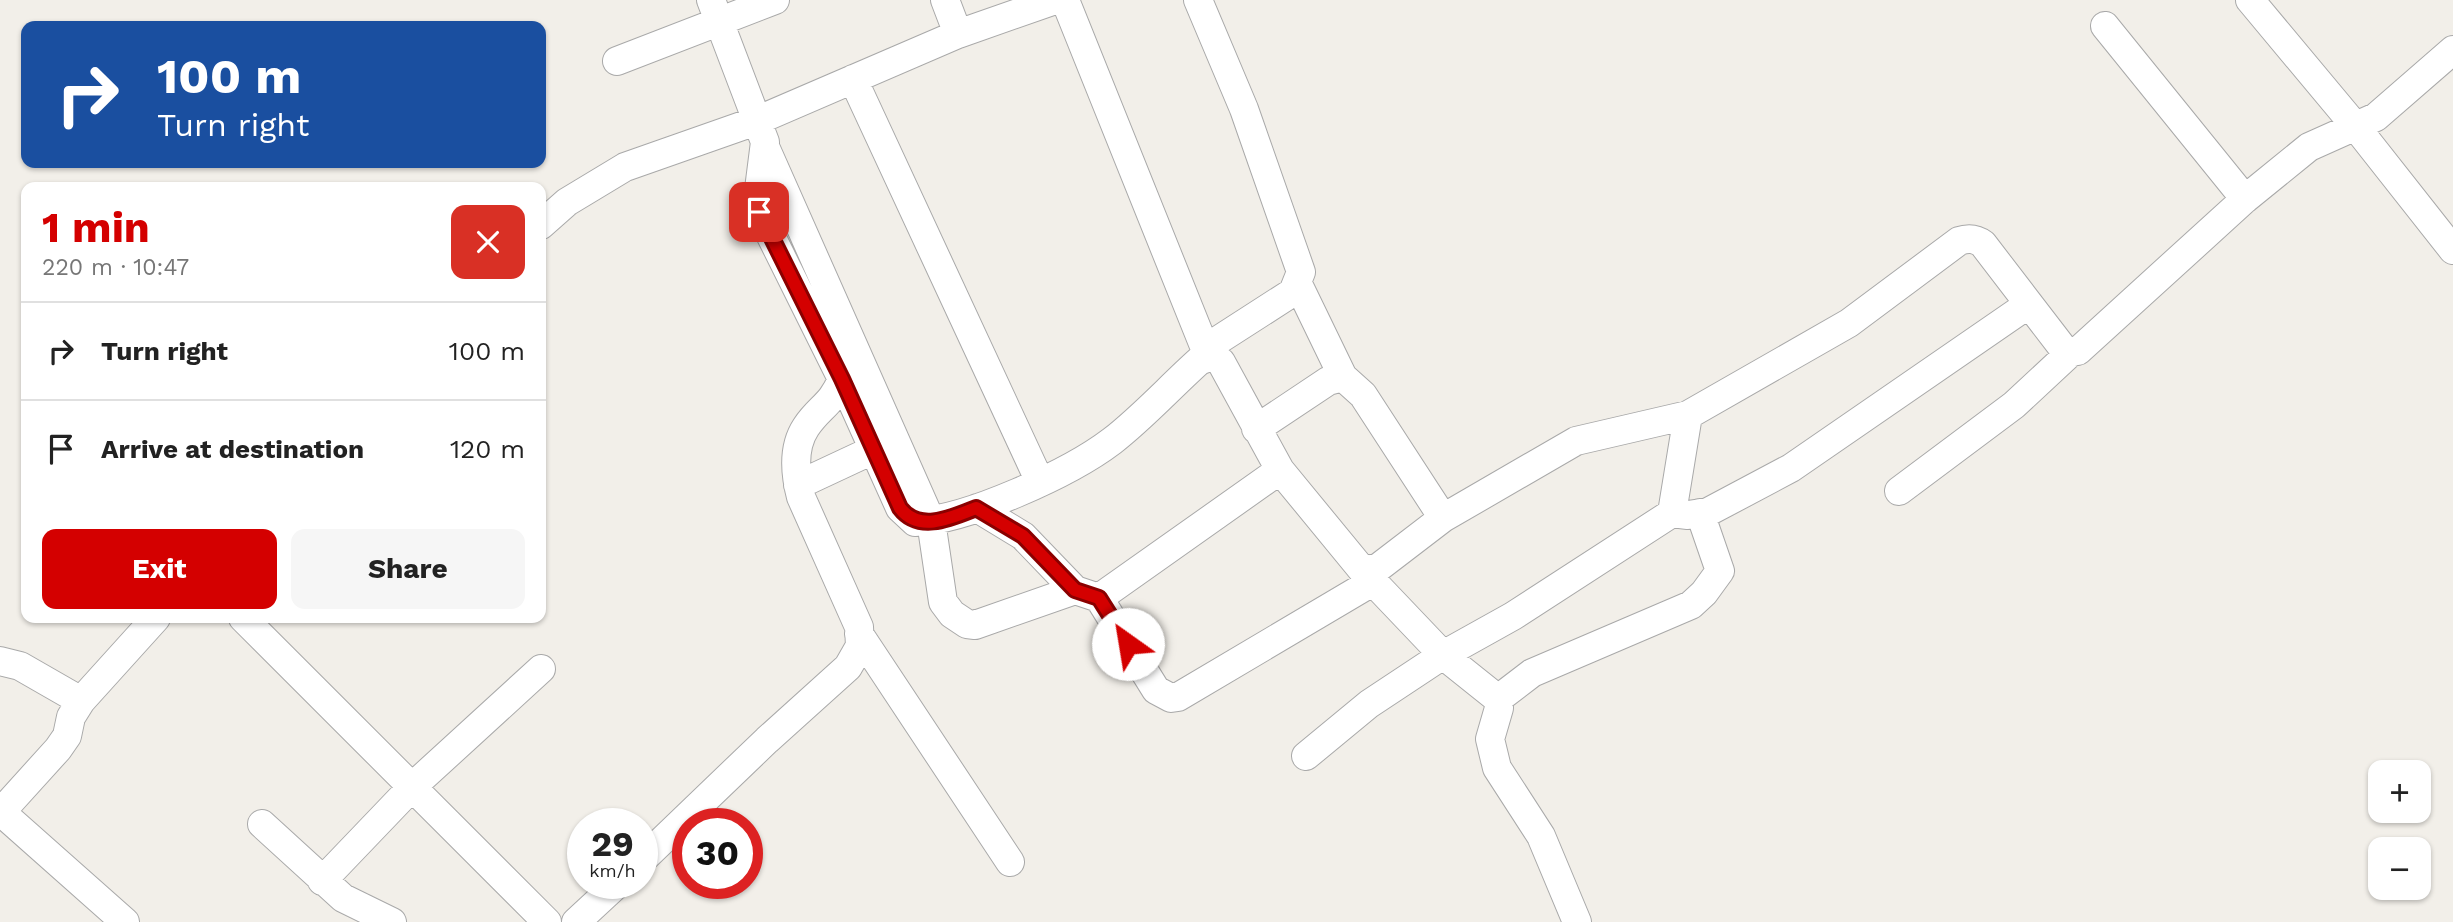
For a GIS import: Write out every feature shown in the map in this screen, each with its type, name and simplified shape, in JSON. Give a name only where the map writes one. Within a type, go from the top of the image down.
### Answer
[{"type":"street","points":[[617,61],[715,11],[775,0]]},
{"type":"street","points":[[945,0],[958,34]]},
{"type":"street","points":[[546,221],[567,202],[625,167],[755,121],[958,34],[1055,0]]},
{"type":"street","points":[[1065,0],[1207,352],[1221,362],[1280,470],[1368,576],[1443,655],[1498,699],[1499,708],[1490,739],[1497,768],[1541,835],[1577,922]]},
{"type":"street","points":[[765,148],[758,197],[759,212],[842,379],[900,508],[915,522],[931,521],[976,508],[1040,482],[1111,442],[1207,352],[1293,292],[1301,272],[1298,260],[1244,109],[1198,0]]},
{"type":"street","points":[[2250,0],[2356,127],[2453,250]]},
{"type":"street","points":[[715,11],[765,148],[931,521],[943,602],[952,614],[967,624],[975,625],[1087,594],[1280,470]]},
{"type":"street","points":[[2105,26],[2245,199]]},
{"type":"street","points":[[1899,491],[2014,405],[2071,352],[2082,348],[2245,199],[2309,147],[2376,117],[2450,59]]},
{"type":"street","points":[[853,79],[1040,482]]},
{"type":"street","points":[[976,508],[1023,536],[1087,594],[1156,690],[1171,698],[1178,697],[1368,576],[1444,518],[1576,441],[1688,415],[1849,323],[1959,240],[1976,239],[1983,244],[2062,347],[2071,352]]},
{"type":"street","points":[[1297,282],[1343,377],[1363,395],[1444,518]]},
{"type":"street","points":[[1306,755],[1369,704],[1443,655],[1686,513],[1791,468],[2029,304]]},
{"type":"street","points":[[1256,429],[1328,381],[1343,377]]},
{"type":"street","points":[[658,845],[848,667],[860,646],[859,626],[798,485],[796,457],[799,442],[807,426],[831,402],[842,379]]},
{"type":"street","points":[[1498,699],[1532,673],[1691,605],[1704,593],[1720,570],[1686,513],[1688,415]]},
{"type":"street","points":[[798,485],[875,449]]},
{"type":"street","points":[[125,922],[1,813],[58,749],[67,736],[71,717],[81,701],[151,623]]},
{"type":"street","points":[[248,623],[547,922]]},
{"type":"street","points":[[859,634],[1010,862]]},
{"type":"street","points":[[0,662],[20,666],[81,701]]},
{"type":"street","points":[[322,881],[412,786],[541,669]]},
{"type":"street","points":[[262,824],[343,898],[393,922]]},
{"type":"street","points":[[576,922],[601,899]]},
{"type":"route","points":[[759,212],[906,516],[915,522],[931,521],[976,508],[1023,536],[1075,590],[1099,598],[1128,644]]}]
